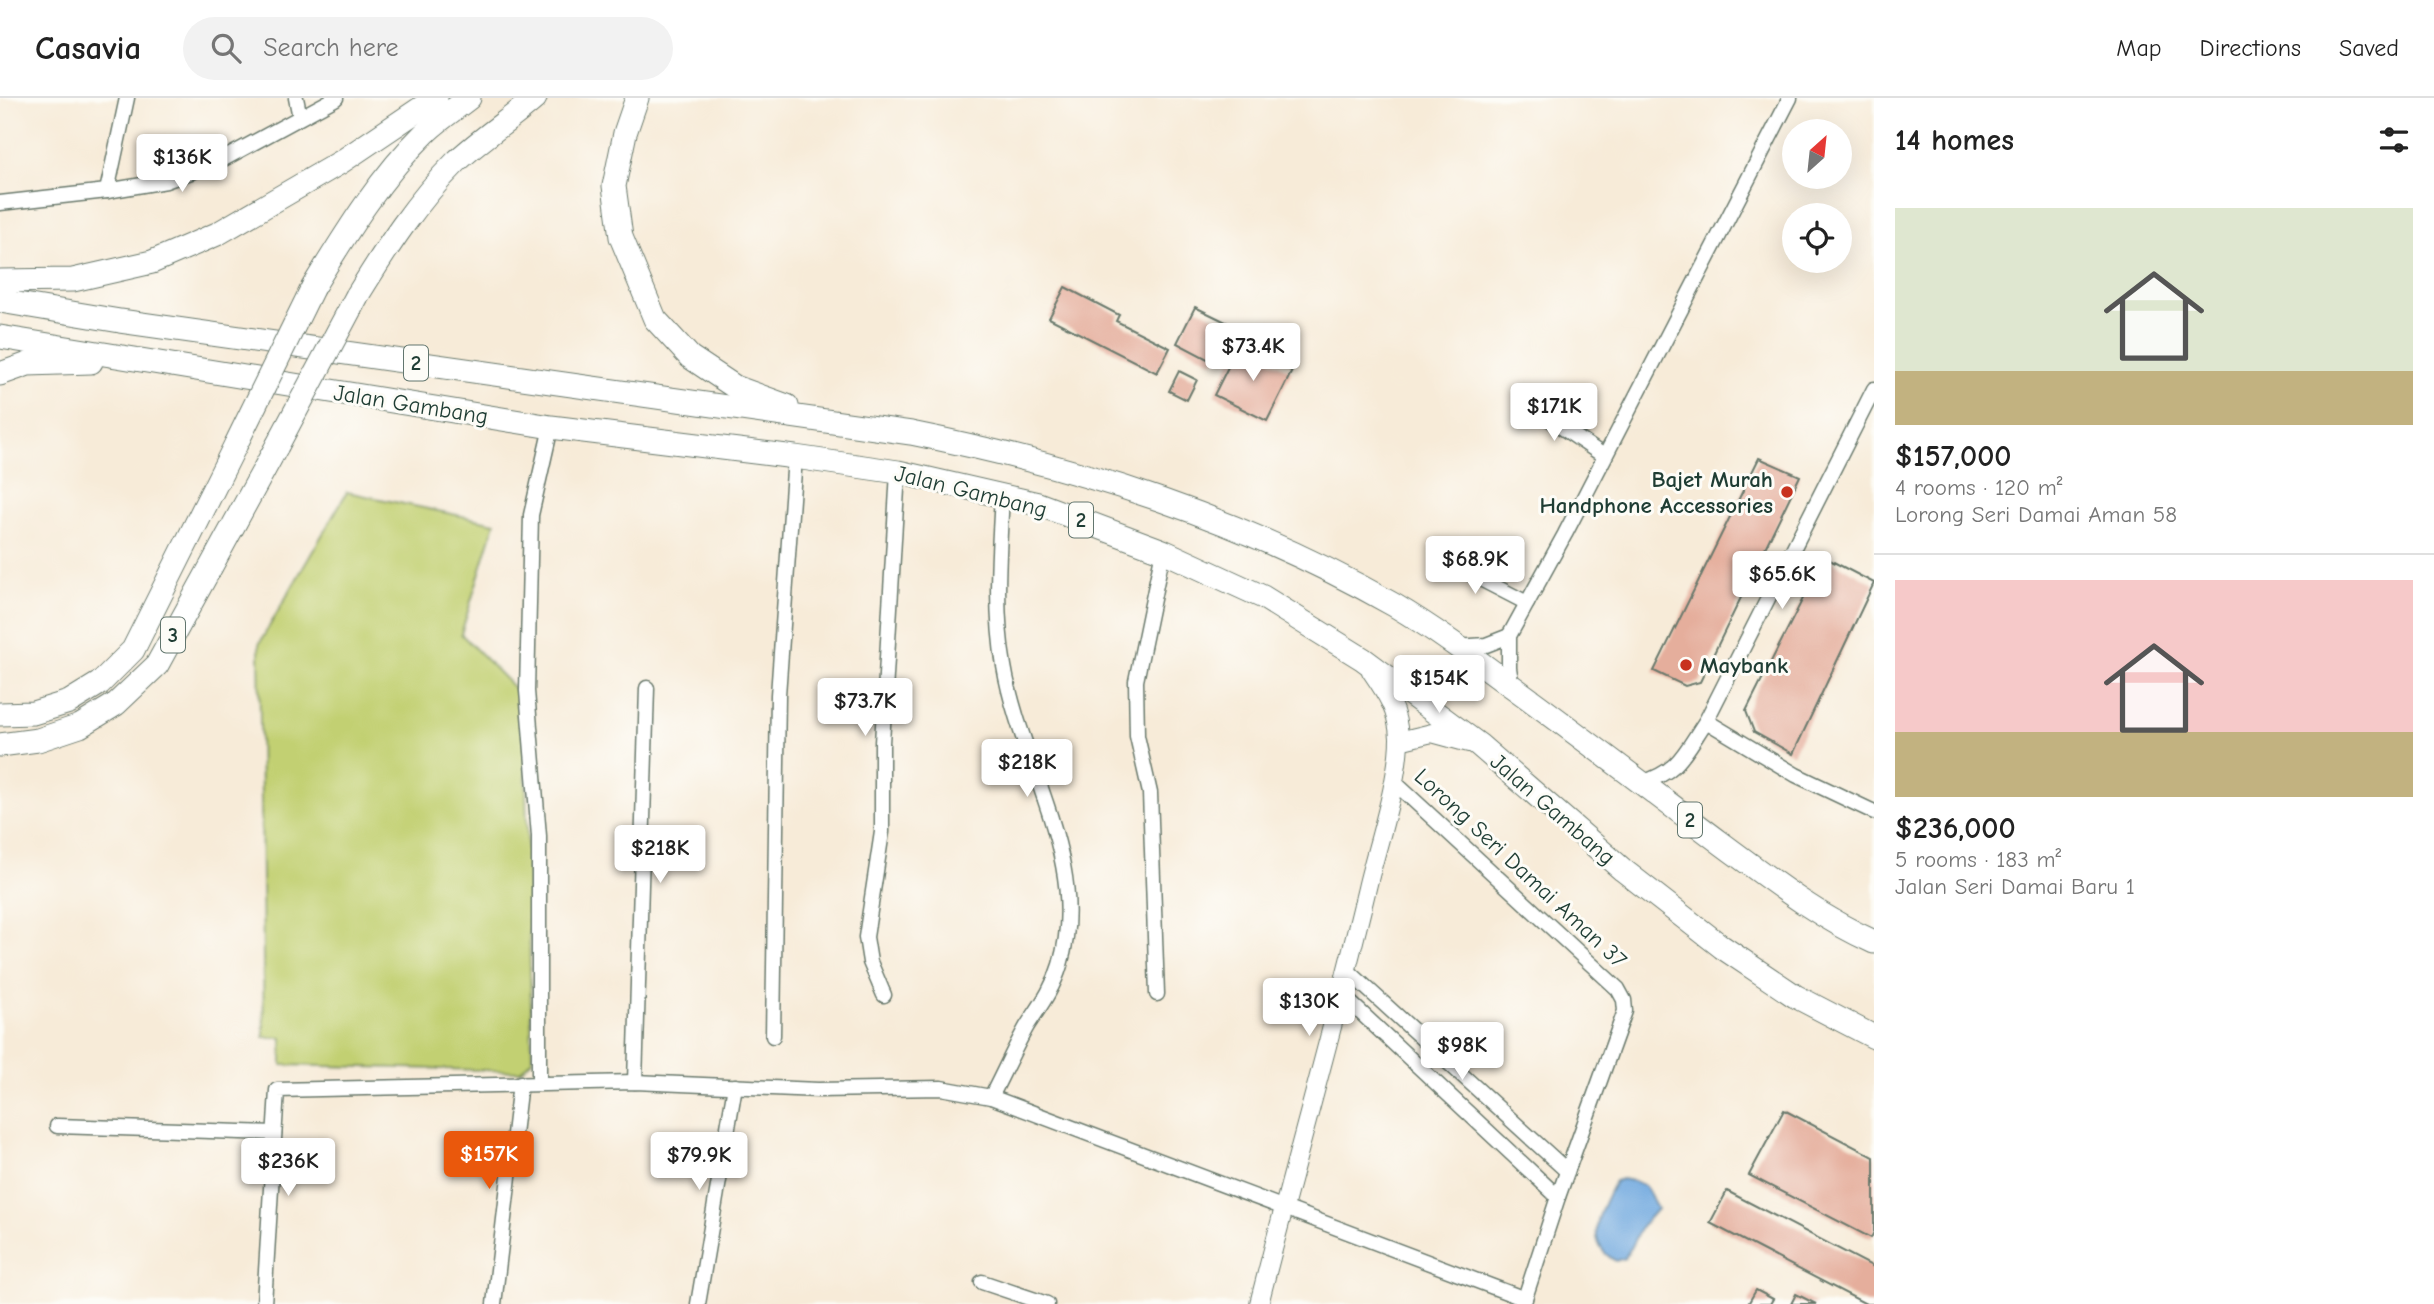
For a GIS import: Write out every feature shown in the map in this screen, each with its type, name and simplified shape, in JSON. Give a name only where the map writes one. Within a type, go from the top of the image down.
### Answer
[{"type":"highway","points":[[0,281],[74,279],[152,262],[216,234],[341,162],[436,98]]},
{"type":"highway","points":[[0,714],[33,713],[69,702],[100,683],[133,650],[313,287],[379,185],[427,131],[469,98]]},
{"type":"highway","name":"3","points":[[0,746],[38,740],[80,726],[116,704],[158,664],[357,296],[413,212],[457,162],[535,98]]},
{"type":"highway","points":[[637,98],[625,133],[614,186],[621,237],[655,319],[690,357],[735,387],[833,422]]},
{"type":"highway","name":"Jalan Gambang","points":[[0,300],[120,321],[911,433],[1000,451],[1129,488],[1227,523],[1304,557],[1385,600],[1512,687],[1810,909],[1874,942]]},
{"type":"highway","name":"Jalan Gambang","points":[[0,337],[551,427],[898,472],[1038,504],[1163,551],[1263,597],[1363,659],[1479,746],[1623,870],[1722,947],[1795,996],[1874,1037]]},
{"type":"highway","points":[[0,374],[28,364],[143,361]]},
{"type":"street","points":[[107,191],[127,98]]},
{"type":"street","points":[[296,98],[300,117]]},
{"type":"street","points":[[0,204],[166,181],[216,163],[336,98]]},
{"type":"street","points":[[1512,687],[1509,636],[1790,98]]},
{"type":"street","points":[[1641,783],[1673,768],[1706,721],[1874,389]]},
{"type":"street","points":[[1523,401],[1604,456]]},
{"type":"street","points":[[540,1083],[539,836],[527,691],[531,515],[551,427]]},
{"type":"street","points":[[773,1036],[778,695],[795,457]]},
{"type":"street","points":[[884,995],[870,962],[866,937],[883,832],[882,743],[898,472]]},
{"type":"street","points":[[991,1097],[1028,1026],[1048,996],[1061,964],[1068,913],[1056,828],[1014,709],[1004,666],[996,593],[1002,496]]},
{"type":"street","points":[[1157,995],[1150,793],[1136,736],[1136,681],[1163,551]]},
{"type":"street","points":[[1440,558],[1527,603]]},
{"type":"street","points":[[1456,648],[1486,645],[1509,636]]},
{"type":"street","points":[[1259,1304],[1348,970],[1393,781],[1399,740],[1397,714],[1389,697],[1363,659]]},
{"type":"street","points":[[635,1082],[647,688]]},
{"type":"street","points":[[1706,721],[1796,775],[1874,811]]},
{"type":"street","points":[[1399,740],[1432,733],[1479,746]]},
{"type":"street","name":"Lorong Seri Damai Aman 37","points":[[1393,781],[1618,989],[1624,1000],[1625,1011],[1567,1171]]},
{"type":"street","points":[[264,1304],[277,1090],[635,1082],[818,1090],[941,1088],[991,1097],[1524,1301],[1567,1171],[1348,970]]},
{"type":"street","points":[[1341,994],[1558,1197]]},
{"type":"street","points":[[494,1304],[520,1083]]},
{"type":"street","points":[[698,1304],[735,1086]]},
{"type":"street","points":[[57,1126],[274,1133]]},
{"type":"street","points":[[982,1282],[1047,1304]]},
{"type":"green space","points":[[347,492],[495,523],[461,634],[524,698],[532,1060],[520,1071],[282,1065],[282,1038],[264,1037],[259,644]]},
{"type":"water","points":[[1622,1179],[1645,1187],[1657,1209],[1641,1227],[1625,1258],[1616,1261],[1605,1253],[1597,1234],[1605,1201],[1615,1181]]},
{"type":"building","points":[[1065,287],[1119,315],[1116,321],[1170,348],[1157,373],[1049,318]]},
{"type":"building","points":[[1195,307],[1232,325],[1213,362],[1177,343]]},
{"type":"building","points":[[1239,345],[1292,371],[1267,421],[1214,395]]},
{"type":"building","points":[[1179,371],[1197,380],[1187,400],[1169,391]]},
{"type":"building","points":[[1759,458],[1800,476],[1700,682],[1685,686],[1654,671]]},
{"type":"building","points":[[1824,557],[1874,583],[1793,754],[1754,732],[1746,711]]},
{"type":"building","points":[[1784,1110],[1874,1157],[1874,1232],[1871,1238],[1749,1175]]},
{"type":"building","points":[[1727,1191],[1874,1267],[1874,1304],[1866,1304],[1710,1223]]},
{"type":"building","points":[[1756,1290],[1773,1299],[1770,1304],[1748,1304]]},
{"type":"building","points":[[1796,1294],[1816,1304],[1791,1304]]},
{"type":"place","name":"Bajet Murah Handphone Accessories","points":[[1787,492]]},
{"type":"place","name":"Maybank","points":[[1686,665]]}]
